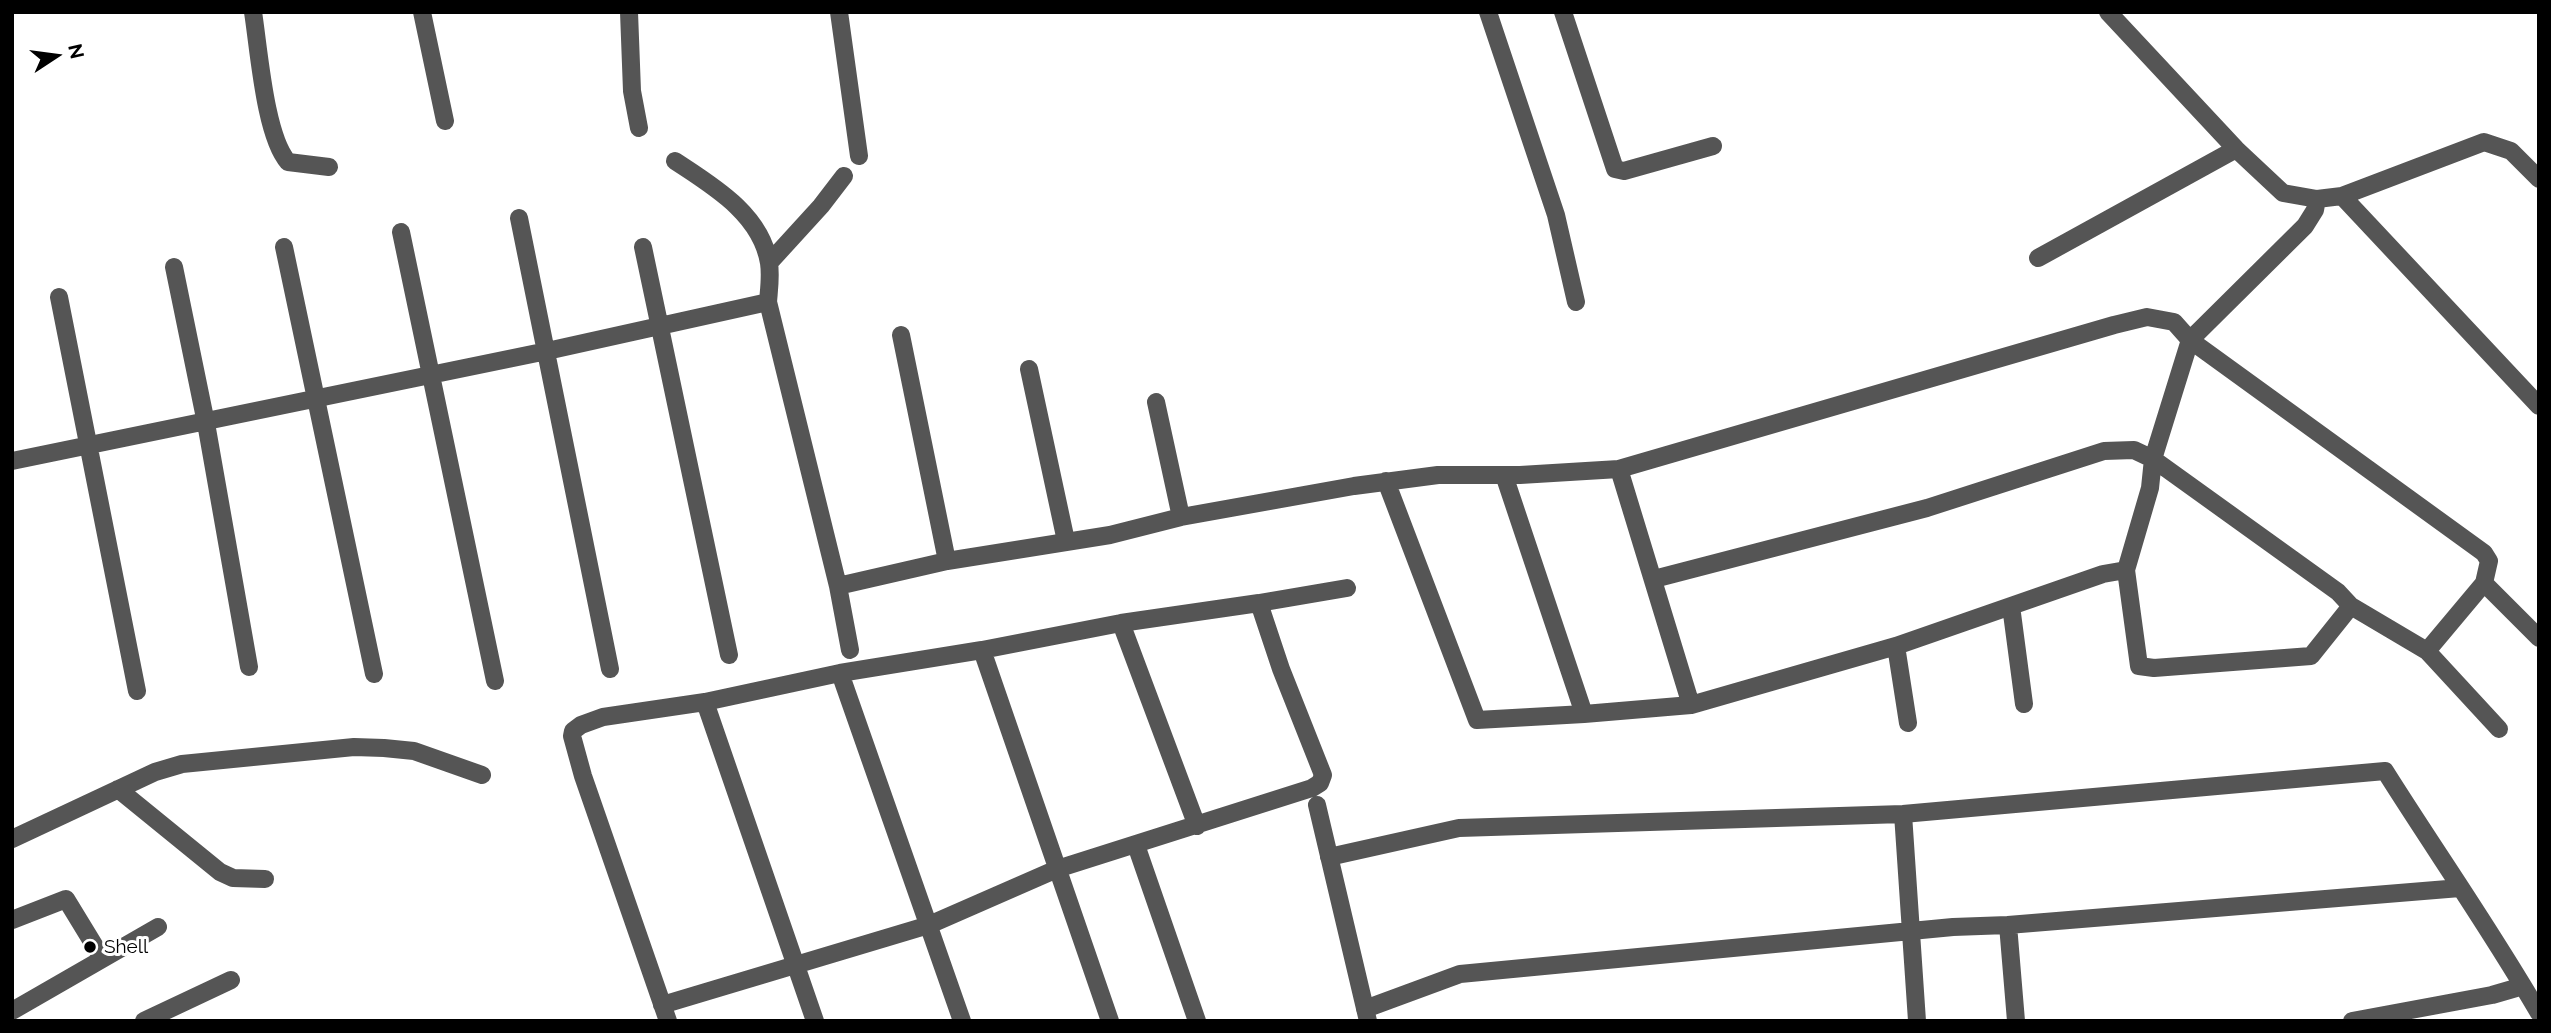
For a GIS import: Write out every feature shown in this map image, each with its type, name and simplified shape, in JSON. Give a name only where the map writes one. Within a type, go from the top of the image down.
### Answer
[{"type":"street","points":[[253,12],[270,124],[281,154],[288,162],[329,167]]},
{"type":"street","points":[[422,12],[444,121]]},
{"type":"street","points":[[629,12],[632,91],[639,128]]},
{"type":"street","points":[[839,12],[859,156]]},
{"type":"street","points":[[1488,12],[1556,215],[1576,302]]},
{"type":"street","points":[[1563,12],[1615,169],[1624,172],[1713,146]]},
{"type":"street","points":[[2108,12],[2236,149],[2283,193],[2317,199],[2342,196],[2484,142],[2511,151],[2539,179]]},
{"type":"street","points":[[2038,258],[2236,149]]},
{"type":"street","points":[[676,161],[725,194],[754,226],[763,243],[769,263],[768,302],[838,586],[850,650]]},
{"type":"street","points":[[769,263],[821,206],[844,176]]},
{"type":"street","points":[[2342,196],[2539,406]]},
{"type":"street","points":[[2317,199],[2315,210],[2305,226],[2190,340],[2154,459],[2150,488],[2126,570],[2139,666],[2154,668],[2311,656],[2351,606]]},
{"type":"street","points":[[519,218],[610,669]]},
{"type":"street","points":[[401,232],[495,681]]},
{"type":"street","points":[[284,247],[374,674]]},
{"type":"street","points":[[643,247],[729,655]]},
{"type":"street","points":[[174,267],[206,423],[249,667]]},
{"type":"street","points":[[59,297],[137,691]]},
{"type":"street","points":[[12,461],[206,423],[768,302]]},
{"type":"street","points":[[838,586],[947,561],[1110,535],[1181,517],[1386,481],[1438,475],[1504,475],[1619,469],[2113,324],[2147,317],[2174,322],[2190,340],[2484,552],[2490,561],[2484,583],[2427,651]]},
{"type":"street","points":[[901,335],[947,561]]},
{"type":"street","points":[[1029,369],[1066,541]]},
{"type":"street","points":[[1156,402],[1181,517]]},
{"type":"street","points":[[1654,579],[1927,508],[2104,452],[2134,450],[2154,459],[2338,592],[2351,606],[2427,651],[2499,729]]},
{"type":"street","points":[[1619,469],[1691,705]]},
{"type":"street","points":[[1504,475],[1584,715]]},
{"type":"street","points":[[1386,481],[1476,720],[1584,715],[1691,705],[1896,646],[2103,574],[2126,570]]},
{"type":"street","points":[[2484,583],[2539,638]]},
{"type":"street","points":[[1259,603],[1281,669],[1323,775],[1320,783],[1197,826],[1057,869],[929,925],[796,965],[665,1013],[583,776],[573,731],[581,725],[603,717],[705,702],[840,673],[982,650],[1121,623],[1347,588]]},
{"type":"street","points":[[2011,606],[2024,704]]},
{"type":"street","points":[[1121,623],[1197,826]]},
{"type":"street","points":[[1896,646],[1908,723]]},
{"type":"street","points":[[982,650],[1110,1021]]},
{"type":"street","points":[[840,673],[962,1021]]},
{"type":"street","points":[[705,702],[815,1021]]},
{"type":"street","points":[[12,839],[155,772],[182,764],[354,747],[414,751],[482,775]]},
{"type":"street","points":[[1329,857],[1459,828],[1903,814],[2385,771],[2492,934],[2539,1013]]},
{"type":"street","points":[[118,789],[220,872],[233,878],[265,879]]},
{"type":"street","points":[[1317,805],[1366,1015],[1460,974],[1910,932],[2460,888]]},
{"type":"street","points":[[1903,814],[1916,1021]]},
{"type":"street","points":[[1136,845],[1197,1021]]},
{"type":"street","points":[[12,919],[66,900],[102,958]]},
{"type":"street","points":[[2008,925],[2016,1021]]},
{"type":"street","points":[[12,1011],[158,927]]},
{"type":"street","points":[[144,1021],[231,980]]},
{"type":"street","points":[[2352,1021],[2491,995],[2523,986]]},
{"type":"place","name":"Shell","points":[[90,947]]}]
